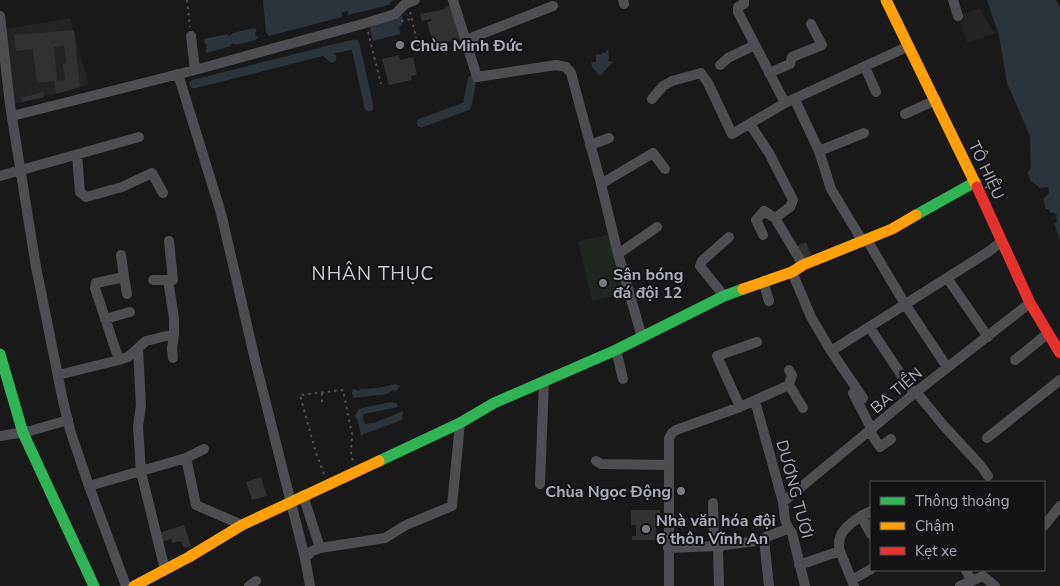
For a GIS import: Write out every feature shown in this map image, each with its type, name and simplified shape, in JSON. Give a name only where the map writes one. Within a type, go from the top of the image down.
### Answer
[{"type":"street","points":[[453,0],[477,77],[556,65],[566,67],[572,78],[618,254],[642,337]]},
{"type":"street","points":[[744,0],[744,4],[738,8],[738,12],[769,73],[790,101],[819,151],[832,189],[947,367]]},
{"type":"street","name":"TÔ HIỆU","points":[[886,0],[975,182],[1030,303],[1060,353]]},
{"type":"street","points":[[953,0],[958,16]]},
{"type":"street","points":[[12,116],[195,70],[366,23],[395,14],[408,1]]},
{"type":"street","points":[[466,40],[553,6]]},
{"type":"street","points":[[0,16],[12,116],[22,169],[36,267],[66,376],[68,420],[89,486],[126,586]]},
{"type":"street","points":[[769,73],[790,64],[792,57],[822,45],[811,24]]},
{"type":"street","points":[[191,36],[195,70]]},
{"type":"street","points":[[720,65],[728,58],[755,45]]},
{"type":"street","points":[[652,99],[663,86],[672,81],[702,73],[732,134],[790,101],[909,46]]},
{"type":"street","points":[[865,67],[876,92]]},
{"type":"street","points":[[178,74],[221,213],[256,364],[305,558],[310,586]]},
{"type":"street","points":[[905,114],[936,100]]},
{"type":"street","points":[[750,124],[769,153],[793,200],[790,207],[775,218]]},
{"type":"street","points":[[819,151],[864,133]]},
{"type":"street","points":[[0,176],[139,137]]},
{"type":"street","points":[[590,145],[610,138]]},
{"type":"street","points":[[601,184],[624,175],[653,153],[664,169]]},
{"type":"street","points":[[77,155],[80,192],[86,197],[122,187],[152,173],[163,193]]},
{"type":"street","points":[[134,586],[189,557],[242,525],[460,423],[494,403],[616,350],[724,296],[792,272],[803,265],[892,229],[975,182]]},
{"type":"street","points":[[763,236],[756,220],[764,211],[775,218],[803,265]]},
{"type":"street","points":[[618,254],[656,227]]},
{"type":"street","points":[[724,296],[700,266],[702,261],[730,237]]},
{"type":"street","points":[[153,280],[173,280],[169,241]]},
{"type":"street","points":[[831,351],[870,328],[1001,242]]},
{"type":"street","points":[[121,255],[127,294]]},
{"type":"street","points":[[792,272],[806,307],[831,351],[863,398]]},
{"type":"street","points":[[119,360],[95,288],[96,283],[124,277]]},
{"type":"street","points":[[947,278],[988,337]]},
{"type":"street","points":[[168,280],[174,318],[173,358]]},
{"type":"street","points":[[763,281],[769,301]]},
{"type":"street","name":"BA TIỀN","points":[[783,502],[947,367],[1030,303]]},
{"type":"street","points":[[105,319],[130,312]]},
{"type":"street","points":[[870,328],[915,393],[982,466],[988,476]]},
{"type":"street","points":[[66,376],[128,357],[146,341],[174,334]]},
{"type":"street","points":[[1015,360],[1047,334]]},
{"type":"street","points":[[740,407],[717,356],[756,342]]},
{"type":"street","points":[[138,348],[141,406],[138,426],[141,472],[165,570]]},
{"type":"street","points":[[616,350],[623,380]]},
{"type":"street","points":[[0,354],[23,433],[94,586]]},
{"type":"street","points":[[838,368],[880,447],[891,439]]},
{"type":"street","points":[[789,370],[792,375],[789,385],[802,408]]},
{"type":"street","points":[[540,484],[544,380]]},
{"type":"street","points":[[987,438],[1060,380]]},
{"type":"street","points":[[669,586],[669,438],[672,433],[755,401],[789,385]]},
{"type":"street","name":"DƯƠNG TƯƠI","points":[[755,401],[783,502],[787,529],[792,533],[805,586]]},
{"type":"street","points":[[0,436],[23,433],[68,420]]},
{"type":"street","points":[[305,558],[312,550],[385,538],[406,525],[452,506],[460,423]]},
{"type":"street","points":[[89,486],[186,458],[204,449]]},
{"type":"street","points":[[186,458],[196,505],[242,525]]},
{"type":"street","points":[[596,461],[602,464],[668,465]]},
{"type":"street","points":[[304,495],[320,548]]},
{"type":"street","points":[[713,503],[719,586]]},
{"type":"street","points":[[1045,525],[1060,506]]},
{"type":"street","points":[[870,512],[850,523],[838,541],[853,583],[870,570]]},
{"type":"street","points":[[861,516],[870,532]]},
{"type":"street","points":[[668,548],[716,546],[764,540],[766,537],[787,529]]},
{"type":"street","points":[[764,540],[769,586]]},
{"type":"street","points":[[799,564],[840,550]]},
{"type":"street","points":[[966,571],[971,581]]},
{"type":"street","points":[[960,586],[983,576],[995,586]]},
{"type":"path","points":[[187,0],[191,36]]},
{"type":"path","points":[[408,1],[419,50]]},
{"type":"path","points":[[399,22],[411,18]]},
{"type":"path","points":[[366,23],[381,84]]},
{"type":"path","points":[[324,474],[316,453],[300,395],[343,390],[352,434],[351,455],[353,461]]},
{"type":"path","points":[[322,393],[322,402]]},
{"type":"shaded area","points":[[263,0],[393,0],[389,5],[348,15],[348,11],[342,12],[342,17],[269,36],[266,32]]},
{"type":"shaded area","points":[[987,0],[1056,0],[1060,7],[1060,239],[1054,224],[1058,221],[1057,215],[1053,212],[1050,213],[1050,210],[1046,209],[1043,199],[1049,193],[1048,187],[1040,188],[1030,180],[1028,172],[1031,169],[1030,136],[1007,83],[999,36]]},
{"type":"shaded area","points":[[980,8],[990,27],[996,33],[967,43],[958,16]]},
{"type":"shaded area","points":[[402,15],[403,20],[399,22],[404,21],[399,28],[400,34],[373,41],[370,30],[372,24]]},
{"type":"shaded area","points":[[70,18],[89,85],[15,104],[6,29]]},
{"type":"shaded area","points":[[254,28],[257,30],[255,33],[256,37],[259,36],[256,40],[235,45],[234,43],[231,46],[206,52],[207,44],[205,44],[204,39],[228,34],[228,36],[232,33]]},
{"type":"shaded area","points":[[608,49],[608,61],[613,62],[599,75],[592,67],[591,62],[596,62],[596,55],[602,55],[602,52],[605,53]]},
{"type":"shaded area","points":[[609,235],[625,293],[592,301],[578,241]]},
{"type":"shaded area","points":[[396,384],[400,386],[395,392],[393,390],[387,394],[353,398],[353,389],[359,391],[360,389]]},
{"type":"shaded area","points":[[390,402],[397,403],[398,407],[364,414],[365,424],[374,423],[403,411],[402,420],[361,436],[355,416],[359,409]]},
{"type":"building","points":[[451,5],[460,39],[448,42],[450,49],[436,53],[427,22],[431,21],[431,19],[422,21],[420,14],[445,9],[445,7]]},
{"type":"building","points":[[74,30],[80,87],[56,94],[54,81],[37,83],[33,49],[16,51],[14,35]],"holes":[[[64,46],[66,63],[63,64],[65,80],[57,81],[54,47]]]},
{"type":"building","points":[[399,55],[400,60],[413,57],[417,75],[411,76],[412,80],[389,85],[382,59]]},
{"type":"building","points":[[43,92],[44,97],[22,102],[21,98]]},
{"type":"building","points":[[806,242],[813,258],[803,262],[797,246]]},
{"type":"building","points":[[261,477],[267,496],[252,500],[246,482]]},
{"type":"building","points":[[631,510],[660,510],[660,525],[656,525],[656,535],[660,536],[660,540],[632,540],[632,536],[636,536],[636,525],[631,525]]},
{"type":"building","points":[[184,525],[191,546],[184,548],[181,541],[172,543],[171,539],[160,542],[158,533]]},
{"type":"waterway","points":[[325,51],[355,44],[357,53]]},
{"type":"waterway","points":[[194,84],[325,51],[332,58]]},
{"type":"waterway","points":[[358,57],[369,107]]},
{"type":"waterway","points":[[421,123],[467,106],[472,80]]},
{"type":"traffic: fast","points":[[916,215],[975,182]]},
{"type":"traffic: fast","points":[[379,461],[460,423],[494,403],[616,350],[724,296],[743,289]]},
{"type":"traffic: fast","points":[[0,354],[23,433],[94,586]]},
{"type":"traffic: slow","points":[[886,0],[977,187]]},
{"type":"traffic: slow","points":[[743,289],[792,272],[803,265],[892,229],[916,215]]},
{"type":"traffic: slow","points":[[134,586],[189,557],[242,525],[379,461]]},
{"type":"traffic: jam","points":[[977,187],[1030,303],[1060,353]]},
{"type":"place","name":"Chùa Minh Đức","points":[[400,45]]},
{"type":"place","name":"Sân bóng đá đội 12","points":[[603,283]]},
{"type":"place","name":"Chùa Ngọc Động","points":[[681,491]]},
{"type":"place","name":"Nhà văn hóa đội 6 thôn Vĩnh An","points":[[646,529]]},
{"type":"district","name":"NHÂN THỤC","points":[[373,273]]}]
